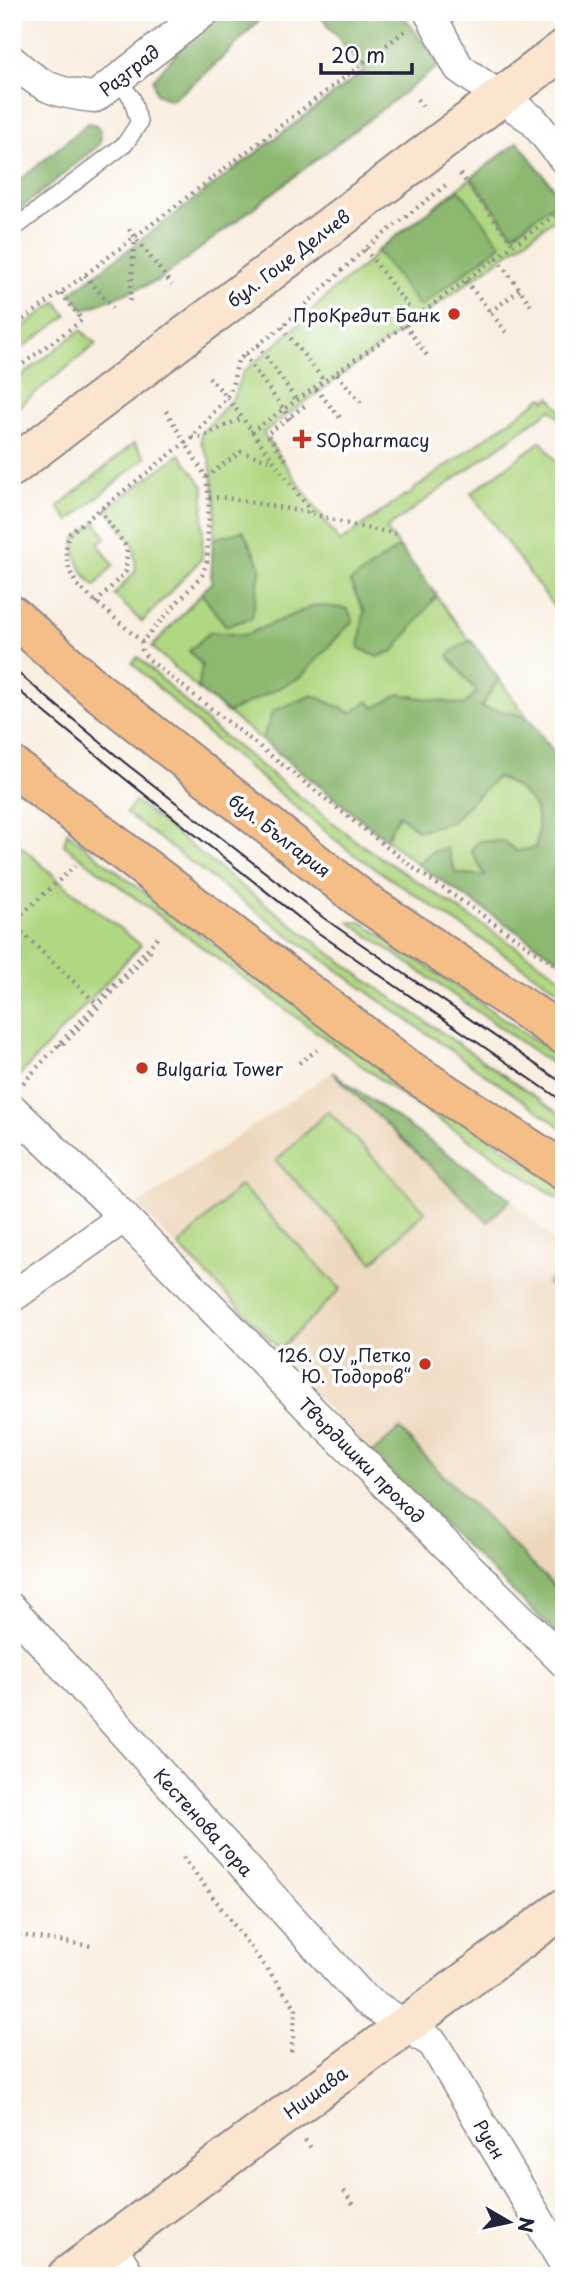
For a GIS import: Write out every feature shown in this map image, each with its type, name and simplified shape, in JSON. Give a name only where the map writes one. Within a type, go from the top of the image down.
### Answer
[{"type":"main road","name":"бул. България","points":[[12,615],[95,689],[365,902],[564,1035]]},
{"type":"main road","points":[[12,766],[405,1067],[564,1171]]},
{"type":"street","name":"Разград","points":[[12,61],[36,82],[63,94],[95,97],[204,12]]},
{"type":"street","points":[[429,12],[459,68],[533,120],[564,159]]},
{"type":"street","name":"бул. Гоце Делчев","points":[[12,467],[564,49]]},
{"type":"street","name":"Твърдишки проход","points":[[17,1097],[124,1217],[313,1412],[564,1662]]},
{"type":"street","points":[[12,1297],[124,1217]]},
{"type":"street","name":"Кестенова гора","points":[[12,1609],[364,1999],[405,2025]]},
{"type":"street","name":"Нишава","points":[[67,2276],[564,1908]]},
{"type":"street","name":"Руен","points":[[405,2025],[433,2043],[564,2263]]},
{"type":"street","points":[[110,2244],[130,2276]]},
{"type":"lane","points":[[12,230],[125,144],[139,123],[132,98],[118,81]]},
{"type":"path","points":[[12,328],[396,37]]},
{"type":"path","points":[[417,99],[424,108]]},
{"type":"path","points":[[460,174],[514,245]]},
{"type":"path","points":[[251,432],[405,325],[564,208]]},
{"type":"path","points":[[129,229],[172,285]]},
{"type":"path","points":[[130,301],[135,237]]},
{"type":"path","points":[[142,642],[96,603],[70,573],[65,558],[66,541],[70,533],[191,438],[227,397],[238,360],[282,327],[365,249],[416,317]]},
{"type":"path","points":[[497,258],[533,307]]},
{"type":"path","points":[[85,275],[113,308]]},
{"type":"path","points":[[466,281],[506,331]]},
{"type":"path","points":[[490,312],[521,289]]},
{"type":"path","points":[[12,372],[82,320],[61,293]]},
{"type":"path","points":[[405,325],[428,357]]},
{"type":"path","points":[[282,327],[325,382]]},
{"type":"path","points":[[258,345],[297,401]]},
{"type":"path","points":[[244,355],[290,419]]},
{"type":"path","points":[[337,373],[363,405]]},
{"type":"path","points":[[209,377],[243,418],[311,513]]},
{"type":"path","points":[[316,388],[342,420]]},
{"type":"path","points":[[286,460],[267,434],[307,404]]},
{"type":"path","points":[[166,411],[206,477],[209,498],[205,569],[142,642],[142,650],[147,658],[412,867],[564,971]]},
{"type":"path","points":[[556,420],[564,415]]},
{"type":"path","points":[[191,438],[201,437],[243,418]]},
{"type":"path","points":[[206,477],[241,452],[273,461]]},
{"type":"path","points":[[209,498],[221,497],[311,513],[351,525],[398,534]]},
{"type":"path","points":[[96,603],[126,571],[127,548],[100,510]]},
{"type":"path","points":[[75,866],[12,923],[97,1003]]},
{"type":"path","points":[[17,1097],[59,1044],[160,935]]},
{"type":"path","points":[[59,1044],[61,1047],[150,952],[147,949]]},
{"type":"path","points":[[299,1063],[317,1050]]},
{"type":"path","points":[[183,1857],[296,2008],[291,2054]]},
{"type":"path","points":[[12,1934],[92,1946]]},
{"type":"path","points":[[344,2191],[353,2204]]},
{"type":"shaded area","name":"126. ОУ „Петко Ю. Тодоров“","points":[[332,1072],[488,1222],[511,1199],[564,1251],[564,1266],[547,1283],[561,1297],[564,1293],[564,1641],[349,1432],[138,1205]]},
{"type":"green space","points":[[220,12],[266,12],[221,59],[171,100],[156,94],[153,80],[193,34]]},
{"type":"green space","points":[[318,12],[401,12],[440,65],[159,280],[84,310],[71,293],[364,71]]},
{"type":"green space","points":[[88,123],[96,125],[101,132],[100,144],[12,216],[12,187]]},
{"type":"green space","points":[[518,142],[564,201],[564,212],[263,433],[340,542],[543,397],[546,401],[550,397],[564,414],[564,423],[551,409],[386,529],[564,766],[564,963],[417,864],[198,689],[152,647],[211,583],[216,506],[210,460],[201,443],[201,434],[233,398],[243,372],[293,330],[377,251]]},
{"type":"green space","points":[[518,142],[561,198],[513,234],[471,178]]},
{"type":"green space","points":[[459,189],[501,245],[420,307],[377,251]]},
{"type":"green space","points":[[57,302],[67,316],[12,355],[12,335]]},
{"type":"green space","points":[[81,330],[96,344],[12,412],[12,383]]},
{"type":"green space","points":[[541,441],[564,472],[564,621],[471,493]]},
{"type":"green space","points":[[134,443],[146,457],[69,521],[58,507]]},
{"type":"green space","points":[[180,454],[204,487],[202,558],[142,622],[114,595],[136,571],[134,546],[107,508]]},
{"type":"green space","points":[[96,522],[106,538],[98,543],[113,565],[95,586],[79,565],[75,553],[75,539]]},
{"type":"green space","points":[[243,531],[261,567],[252,618],[226,626],[201,593],[211,583],[213,539]]},
{"type":"green space","points":[[399,547],[437,595],[394,651],[377,657],[359,648],[364,612],[350,582]]},
{"type":"green space","points":[[316,605],[347,609],[353,620],[301,677],[228,713],[198,689],[202,665],[189,651],[210,632],[245,635]]},
{"type":"green space","points":[[471,640],[499,679],[481,707],[529,719],[564,766],[564,963],[417,864],[432,852],[447,848],[456,873],[485,876],[471,850],[479,841],[503,841],[517,851],[535,848],[538,835],[536,813],[527,796],[519,790],[497,777],[451,822],[418,831],[399,814],[386,839],[262,740],[273,711],[313,695],[352,713],[368,701],[374,708],[399,694],[464,705],[477,692],[448,656]]},
{"type":"green space","points":[[138,657],[212,727],[356,841],[564,979],[564,994],[349,851],[208,734],[132,663]]},
{"type":"green space","points":[[135,801],[363,978],[564,1117],[564,1129],[342,974],[179,854],[126,813]]},
{"type":"green space","points":[[67,832],[188,926],[312,1016],[564,1187],[564,1202],[404,1097],[64,845]]},
{"type":"green space","points":[[12,838],[62,883],[141,945],[12,1084]]},
{"type":"green space","points":[[349,922],[362,922],[564,1060],[564,1072]]},
{"type":"green space","points":[[332,1072],[511,1199],[488,1222]]},
{"type":"green space","points":[[328,1111],[425,1211],[373,1262],[276,1161]]},
{"type":"green space","points":[[240,1185],[341,1289],[280,1349],[179,1246]]},
{"type":"green space","points":[[564,1266],[564,1293],[560,1297],[547,1283]]},
{"type":"green space","points":[[400,1429],[564,1596],[564,1641],[371,1454]]},
{"type":"tram line","points":[[12,668],[124,762],[325,919],[564,1084]]},
{"type":"tram line","points":[[12,685],[317,932],[564,1102]]},
{"type":"place","name":"ПроКредит Банк","points":[[454,314]]},
{"type":"place","name":"SOpharmacy","points":[[302,439]]},
{"type":"place","name":"Bulgaria Tower","points":[[142,1068]]},
{"type":"place","name":"126. ОУ „Петко Ю. Тодоров“","points":[[425,1364]]}]
